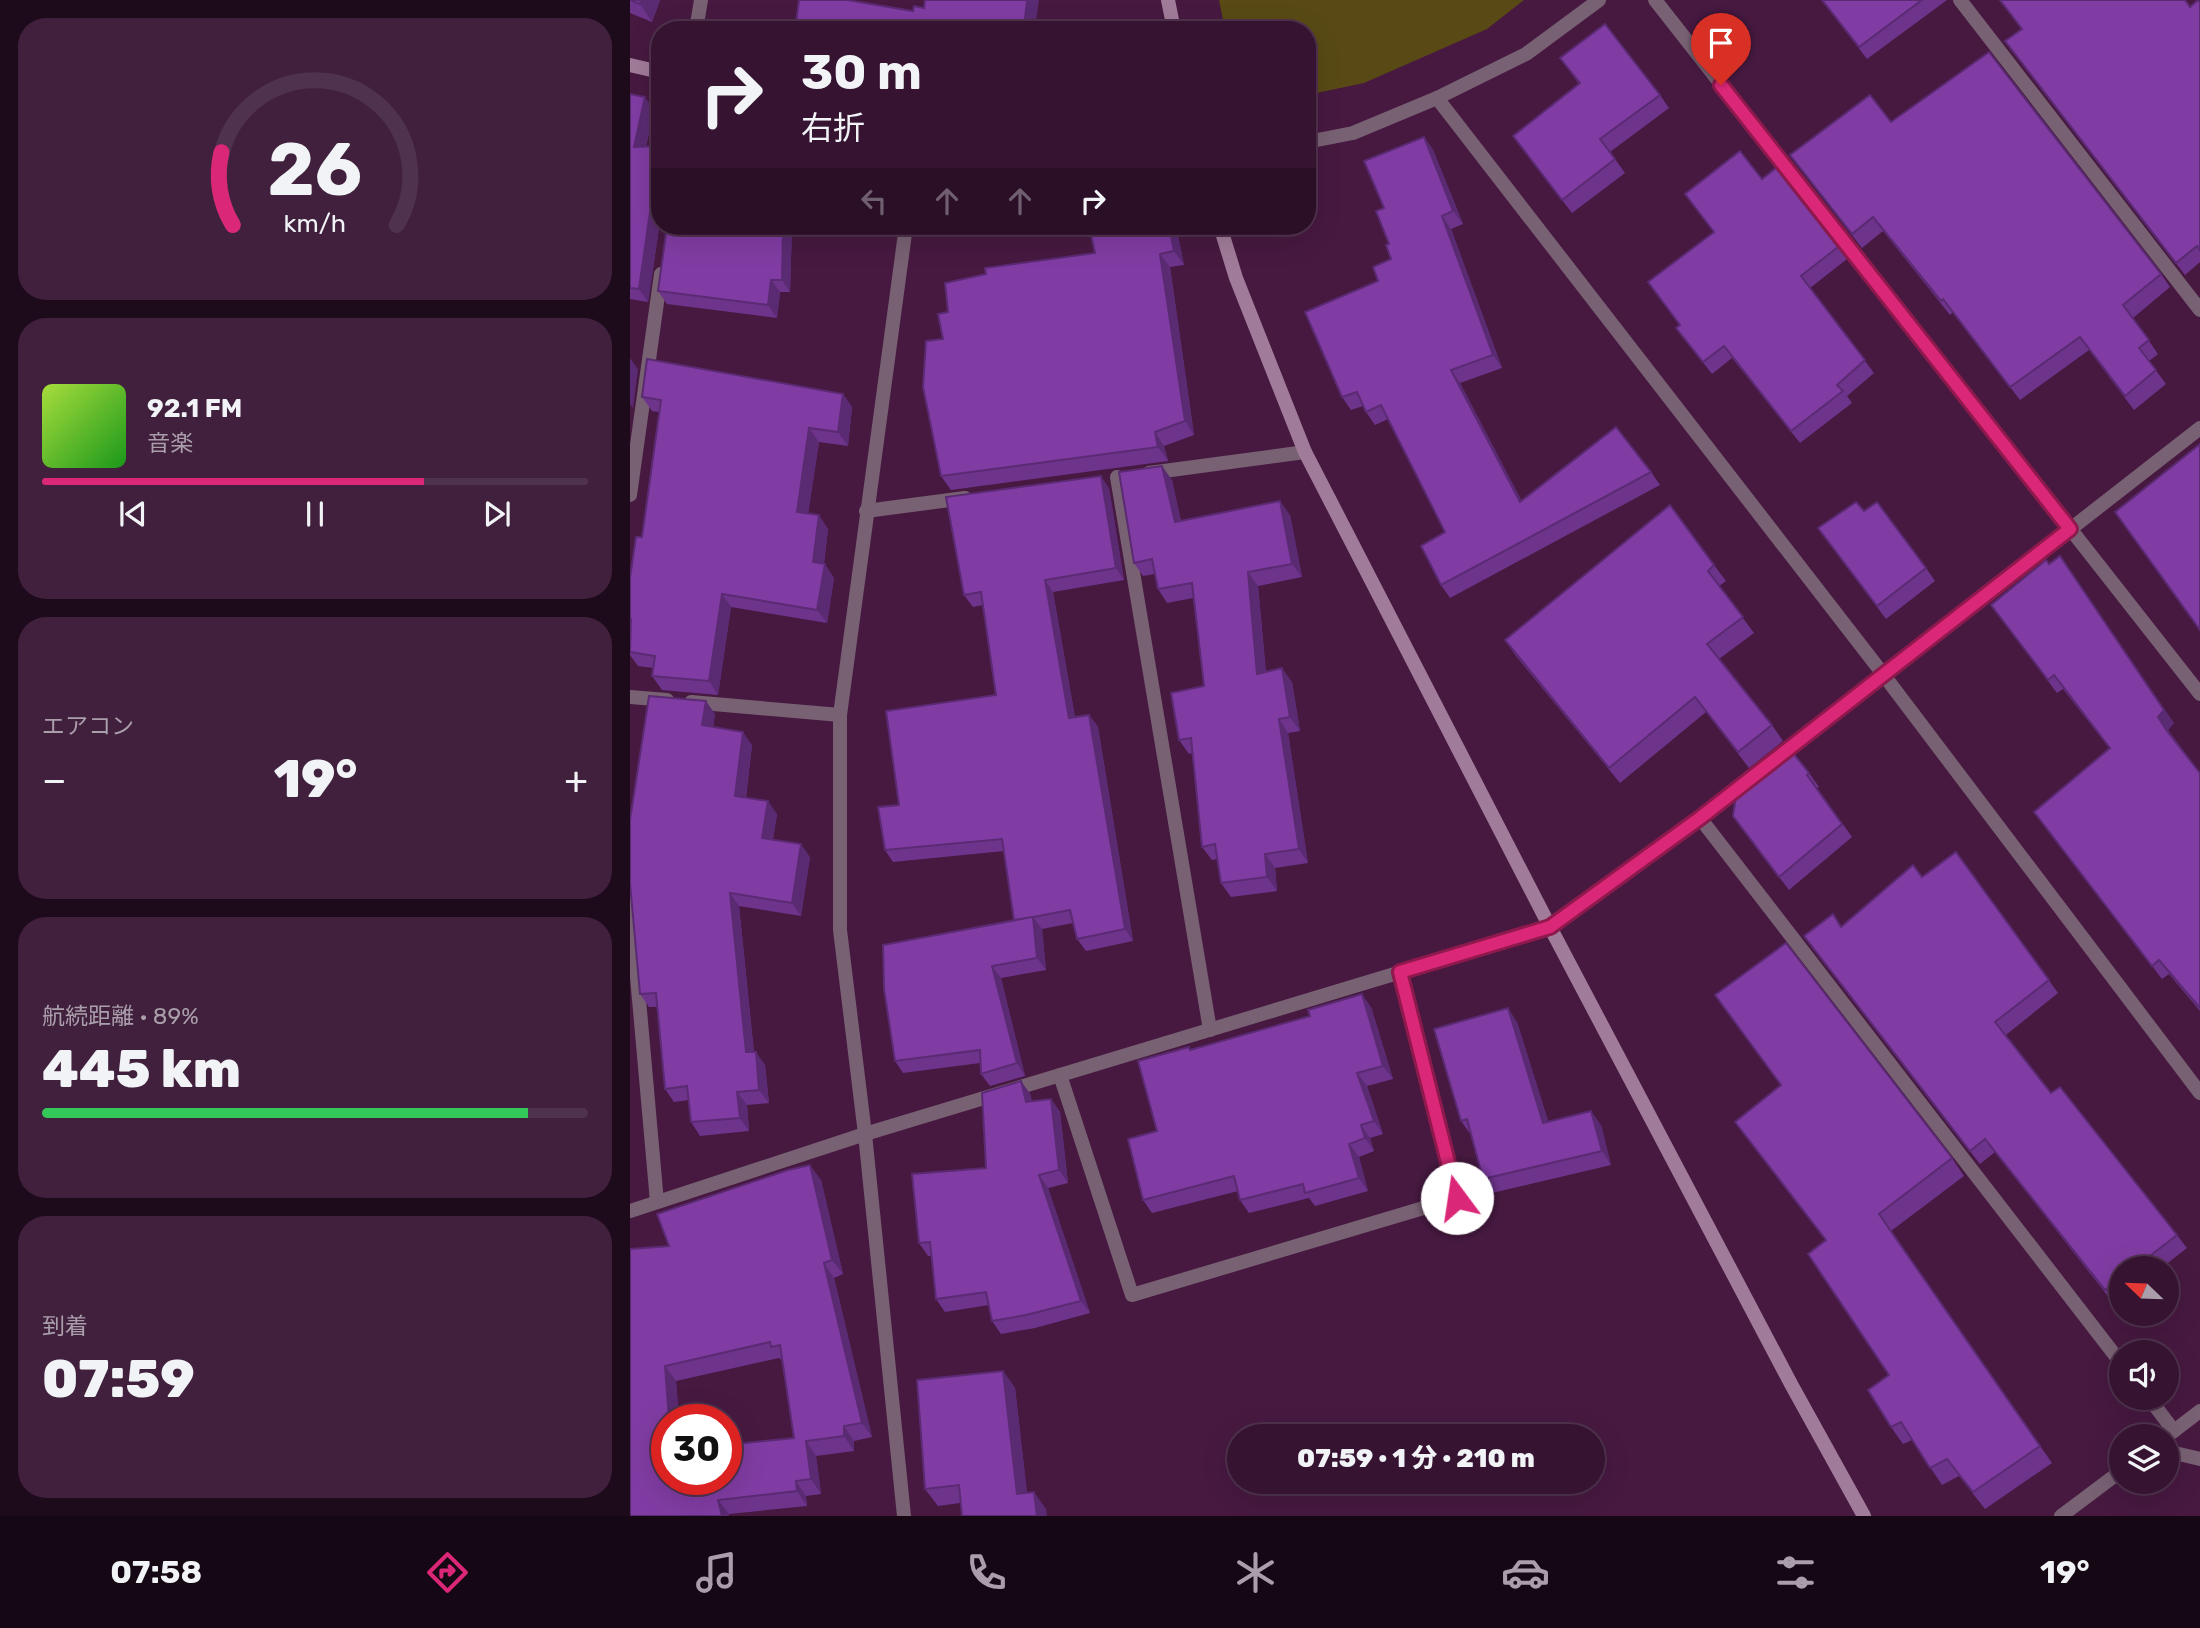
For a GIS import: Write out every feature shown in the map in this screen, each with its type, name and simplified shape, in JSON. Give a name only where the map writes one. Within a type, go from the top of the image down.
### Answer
[{"type":"street","points":[[698,21],[701,0]]},
{"type":"street","points":[[1168,0],[1172,21]]},
{"type":"street","points":[[1316,140],[1353,132],[1437,98],[1526,54],[1599,0]]},
{"type":"street","points":[[1655,0],[2200,694]]},
{"type":"street","points":[[1960,0],[2200,310]]},
{"type":"street","points":[[630,65],[651,70]]},
{"type":"street","points":[[1437,98],[1883,674],[2200,1093]]},
{"type":"street","points":[[904,235],[840,715],[840,930],[904,1516]]},
{"type":"street","points":[[1223,235],[1236,278],[1305,452],[1550,927],[1791,1384],[1864,1516]]},
{"type":"street","points":[[630,495],[663,266]]},
{"type":"street","points":[[630,1210],[864,1133],[1550,927],[1700,818],[2200,428]]},
{"type":"street","points":[[1210,1030],[1111,478],[1305,452]]},
{"type":"street","points":[[866,511],[985,495]]},
{"type":"street","points":[[630,697],[840,715]]},
{"type":"street","points":[[1700,818],[2109,1347]]},
{"type":"street","points":[[630,898],[657,1202]]},
{"type":"street","points":[[1060,1075],[1132,1295],[1457,1198],[1400,972]]},
{"type":"street","points":[[2179,1427],[2200,1411]]},
{"type":"street","points":[[2179,1454],[2200,1459]]},
{"type":"street","points":[[2061,1516],[2109,1480]]},
{"type":"shaded area","points":[[1219,0],[1524,0],[1487,29],[1364,83],[1316,93],[1316,21],[1223,21]]},
{"type":"building","points":[[799,0],[847,0],[913,11],[914,6],[924,8],[925,0],[1027,0],[1025,19],[1046,21],[796,21]]},
{"type":"building","points":[[1822,0],[1922,0],[1859,47]]},
{"type":"building","points":[[2000,0],[2185,0],[2190,7],[2198,0],[2200,250],[2197,246],[2176,263],[2005,41],[2022,29]]},
{"type":"building","points":[[1605,24],[1660,95],[1600,139],[1615,159],[1562,200],[1513,136],[1580,83],[1560,58]]},
{"type":"building","points":[[1989,52],[2161,274],[2123,305],[2149,340],[2139,348],[2156,370],[2125,396],[2080,337],[2010,387],[1943,299],[1941,301],[1873,217],[1852,234],[1790,155],[1870,95],[1891,122]]},
{"type":"building","points":[[630,94],[645,97],[634,147],[651,146],[651,210],[639,289],[630,288]]},
{"type":"building","points":[[1424,137],[1453,211],[1442,216],[1493,355],[1451,370],[1520,502],[1616,427],[1651,472],[1441,585],[1421,546],[1445,532],[1381,405],[1366,412],[1357,392],[1342,397],[1305,312],[1378,281],[1373,267],[1391,259],[1386,245],[1389,244],[1376,211],[1384,208],[1364,161]]},
{"type":"building","points":[[1740,151],[1762,179],[1776,168],[1838,247],[1801,276],[1865,360],[1837,385],[1843,391],[1791,431],[1724,346],[1703,362],[1676,328],[1680,325],[1648,282],[1714,232],[1685,194]]},
{"type":"building","points":[[666,235],[783,235],[782,280],[771,280],[768,305],[658,291]]},
{"type":"building","points":[[1091,235],[1171,235],[1174,251],[1160,254],[1185,421],[1155,432],[1158,447],[941,476],[923,387],[926,341],[943,339],[938,314],[948,312],[945,283],[986,274],[985,268],[1095,253]]},
{"type":"building","points":[[647,359],[843,394],[838,432],[809,428],[797,512],[819,515],[813,562],[825,564],[817,610],[722,594],[709,681],[652,676],[655,656],[630,652],[630,578],[636,537],[642,537],[661,400],[642,397]]},
{"type":"building","points":[[2200,444],[2200,630],[2115,512]]},
{"type":"building","points":[[1162,466],[1175,522],[1280,501],[1292,564],[1248,572],[1257,674],[1282,668],[1290,717],[1279,719],[1299,849],[1265,854],[1267,877],[1221,883],[1215,844],[1202,847],[1191,738],[1179,740],[1171,693],[1204,686],[1192,583],[1158,589],[1152,559],[1134,563],[1119,472]]},
{"type":"building","points":[[1101,476],[1116,568],[1045,580],[1069,718],[1089,715],[1125,929],[1077,939],[1070,910],[1033,917],[1037,958],[992,966],[1017,1063],[981,1074],[980,1050],[895,1061],[884,989],[883,945],[1032,917],[1014,920],[1002,839],[885,850],[878,807],[899,805],[886,711],[996,695],[981,592],[964,595],[946,497]]},
{"type":"building","points":[[1856,502],[1864,511],[1877,502],[1926,568],[1877,606],[1818,528]]},
{"type":"building","points":[[1670,505],[1714,565],[1708,571],[1743,617],[1707,644],[1772,725],[1738,752],[1695,697],[1609,768],[1505,640]]},
{"type":"building","points":[[2060,556],[2164,710],[2158,717],[2167,731],[2200,773],[2200,1008],[2159,960],[2152,966],[2034,812],[2110,748],[2054,675],[2048,680],[1991,605],[2046,560],[2049,564]]},
{"type":"building","points":[[649,696],[706,701],[702,725],[743,732],[735,796],[768,801],[762,838],[801,844],[792,903],[730,893],[746,1052],[756,1052],[759,1090],[737,1092],[740,1118],[691,1122],[687,1086],[665,1089],[656,993],[640,994],[630,883],[630,820]]},
{"type":"building","points":[[1785,743],[1809,773],[1807,775],[1842,824],[1779,877],[1733,816],[1736,796],[1759,779],[1751,770]]},
{"type":"building","points":[[1956,852],[2049,980],[1995,1022],[2051,1093],[2060,1087],[2177,1235],[2150,1256],[2109,1256],[2109,1287],[2105,1290],[1985,1139],[1970,1151],[1804,936],[1833,914],[1841,927],[1913,865],[1922,877]]},
{"type":"building","points":[[1786,943],[1952,1158],[1879,1214],[2040,1446],[1973,1492],[1947,1459],[1930,1468],[1901,1422],[1891,1427],[1868,1390],[1889,1375],[1808,1254],[1826,1240],[1735,1122],[1781,1085],[1715,995]]},
{"type":"building","points":[[1362,994],[1383,1066],[1357,1073],[1374,1121],[1361,1125],[1365,1138],[1349,1144],[1359,1178],[1305,1193],[1303,1184],[1240,1200],[1234,1176],[1143,1200],[1128,1139],[1157,1131],[1138,1061],[1189,1047],[1190,1050],[1310,1016],[1308,1010]]},
{"type":"building","points":[[1508,1008],[1543,1123],[1591,1111],[1602,1151],[1483,1179],[1467,1119],[1461,1121],[1434,1029]]},
{"type":"building","points":[[1021,1081],[1026,1102],[1051,1099],[1059,1170],[1039,1175],[1081,1301],[992,1321],[986,1292],[936,1299],[930,1242],[919,1243],[912,1174],[986,1168],[982,1093]]},
{"type":"building","points":[[810,1165],[832,1260],[824,1263],[862,1423],[844,1426],[844,1436],[806,1441],[811,1479],[796,1481],[797,1491],[718,1500],[722,1516],[630,1516],[630,1249],[669,1246],[657,1214]]},
{"type":"building","points":[[1003,1371],[1017,1494],[1034,1492],[1037,1516],[962,1516],[959,1485],[925,1489],[917,1380]]},
{"type":"route","points":[[1457,1198],[1400,972],[1550,927],[1700,818],[2070,529],[1721,85]]}]
